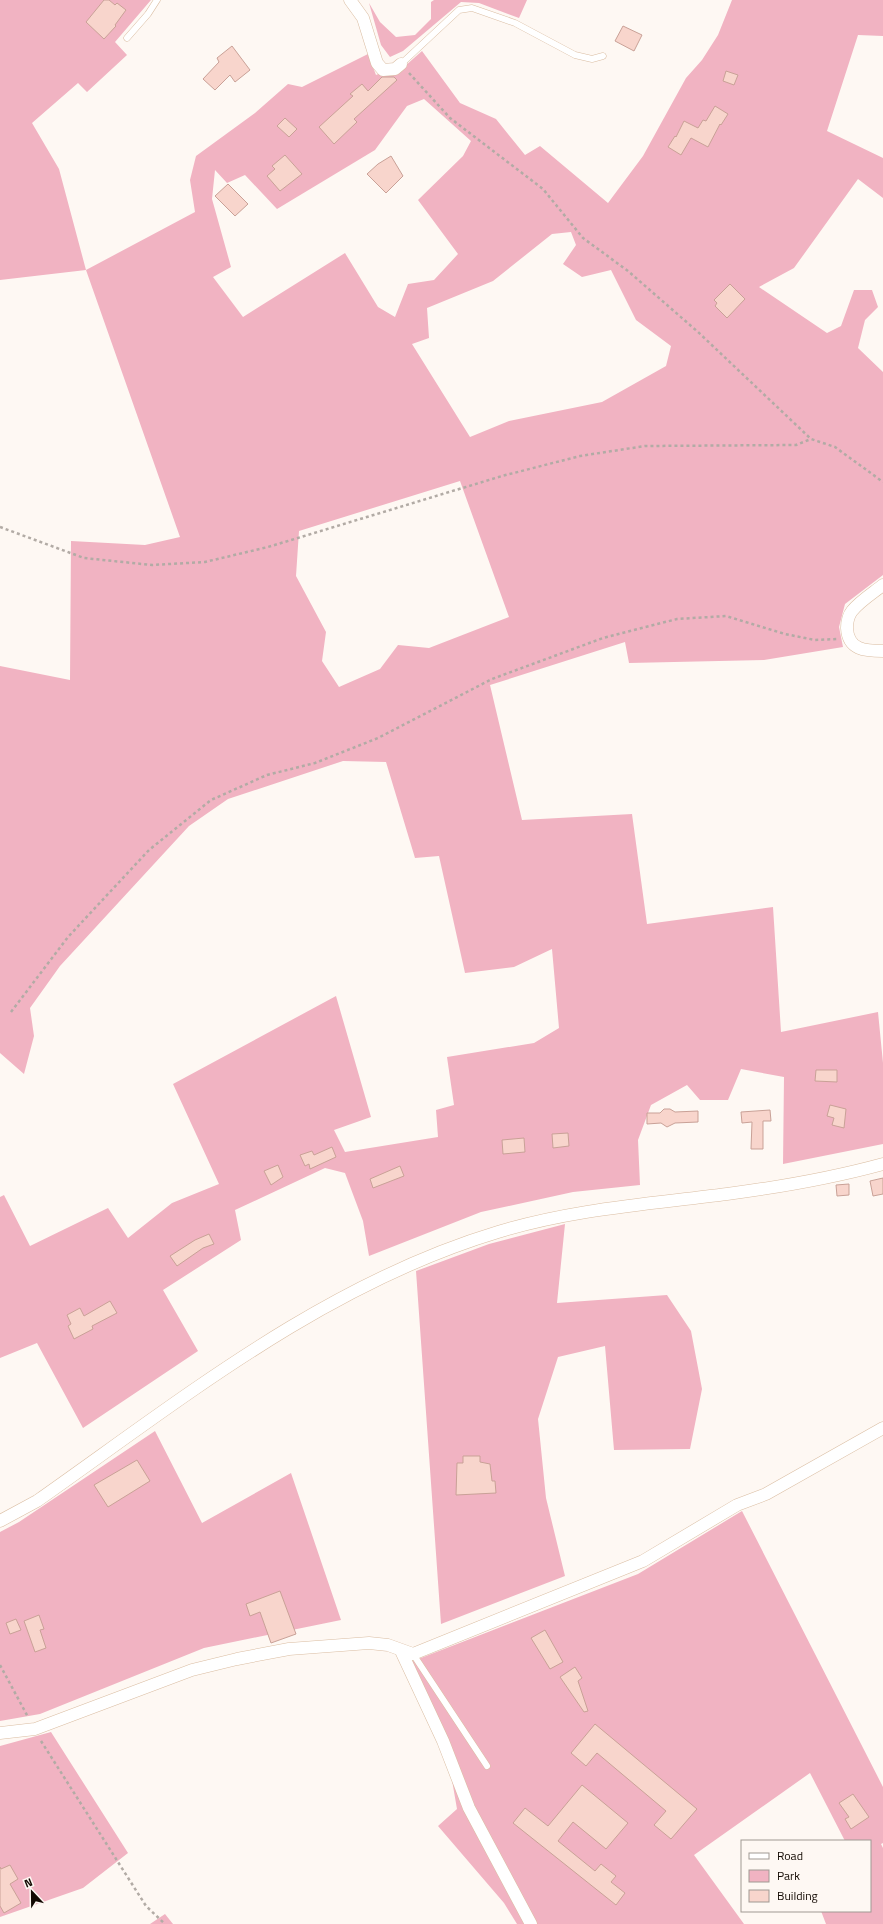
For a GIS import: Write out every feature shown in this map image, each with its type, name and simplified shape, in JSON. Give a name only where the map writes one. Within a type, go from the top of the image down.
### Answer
[{"type":"street","points":[[350,0],[362,18],[377,63],[383,70],[395,69],[401,64]]},
{"type":"street","points":[[883,585],[852,611],[847,621],[848,638],[851,644],[865,650],[883,651]]},
{"type":"street","points":[[0,1521],[37,1500],[264,1341],[324,1307],[383,1277],[439,1252],[498,1232],[553,1218],[599,1209],[730,1194],[781,1186],[883,1164]]},
{"type":"street","points":[[0,1734],[35,1729],[84,1709],[192,1670],[237,1659],[289,1650],[369,1643],[388,1645],[413,1654],[643,1561],[737,1505],[766,1494],[883,1428]]},
{"type":"street","points":[[401,1650],[443,1741],[470,1808],[531,1924]]},
{"type":"lane","points":[[127,38],[148,14],[157,0]]},
{"type":"lane","points":[[401,64],[459,10],[472,8],[515,23],[575,55],[592,59],[603,56]]},
{"type":"lane","points":[[413,1654],[487,1766]]},
{"type":"path","points":[[401,64],[450,118],[543,189],[583,238],[628,271],[698,332],[811,439],[835,447],[883,482]]},
{"type":"path","points":[[0,527],[84,558],[152,565],[205,562],[268,547],[502,476],[580,456],[645,446],[796,445],[811,439]]},
{"type":"path","points":[[10,1012],[68,937],[149,850],[211,800],[267,775],[315,763],[378,738],[492,679],[603,638],[677,619],[726,616],[785,634],[815,640],[848,638]]},
{"type":"path","points":[[0,1664],[35,1729],[146,1906],[165,1924]]},
{"type":"green space","points":[[0,0],[151,0],[115,42],[127,55],[87,92],[78,83],[32,123],[59,169],[86,270],[0,280]]},
{"type":"green space","points":[[434,0],[527,0],[519,18],[479,3],[461,2],[403,51],[390,57],[381,45],[369,3],[380,22],[396,37],[415,35],[431,19],[431,2]]},
{"type":"green space","points":[[732,0],[883,0],[883,36],[858,35],[827,131],[883,158],[883,198],[858,179],[794,268],[759,287],[827,333],[841,326],[854,290],[872,290],[878,307],[865,320],[858,348],[883,372],[883,575],[845,604],[839,627],[843,647],[764,660],[629,663],[625,642],[490,685],[522,820],[632,814],[647,924],[773,907],[781,1032],[878,1012],[883,1063],[883,1144],[783,1164],[784,1077],[741,1069],[728,1100],[700,1100],[687,1085],[651,1105],[638,1140],[640,1185],[573,1192],[481,1212],[369,1256],[363,1221],[345,1173],[325,1168],[235,1210],[241,1240],[163,1290],[198,1351],[83,1428],[37,1343],[0,1358],[0,1197],[4,1195],[30,1246],[108,1208],[128,1238],[172,1203],[219,1184],[173,1084],[336,996],[371,1117],[334,1130],[345,1152],[438,1137],[436,1110],[454,1105],[447,1057],[534,1043],[559,1028],[552,949],[514,967],[465,973],[439,856],[415,858],[386,762],[343,761],[228,799],[189,826],[60,966],[30,1008],[34,1036],[24,1074],[0,1053],[0,666],[70,680],[71,541],[145,545],[180,537],[86,270],[195,212],[190,180],[196,156],[255,113],[288,84],[302,87],[368,54],[376,75],[385,71],[396,74],[422,51],[460,103],[496,119],[525,155],[540,146],[608,203],[643,156],[686,78],[702,60],[718,35]],"holes":[[[424,99],[471,141],[463,156],[418,200],[458,254],[434,280],[408,284],[395,317],[378,307],[345,253],[243,317],[213,277],[231,267],[212,199],[215,170],[227,183],[245,175],[277,209],[375,150],[407,106]],[[571,232],[576,245],[563,264],[582,277],[611,270],[636,320],[671,346],[666,366],[602,402],[509,421],[470,437],[412,344],[429,338],[427,308],[493,281],[552,234]],[[460,481],[509,617],[429,648],[398,645],[380,669],[339,687],[322,661],[326,632],[296,576],[299,531]]]},
{"type":"green space","points":[[565,1224],[557,1303],[667,1295],[691,1331],[702,1389],[690,1449],[614,1450],[605,1346],[558,1357],[538,1419],[546,1498],[565,1576],[441,1624],[416,1271],[489,1244]]},
{"type":"green space","points":[[155,1431],[202,1523],[291,1473],[341,1620],[204,1648],[40,1714],[0,1721],[0,1532],[19,1522]]},
{"type":"green space","points":[[742,1511],[883,1787],[883,1843],[881,1844],[883,1848],[883,1924],[826,1924],[821,1912],[871,1912],[871,1840],[844,1840],[810,1773],[694,1855],[744,1924],[517,1924],[504,1903],[438,1826],[457,1809],[448,1757],[408,1663],[638,1574]]},
{"type":"green space","points":[[51,1732],[128,1853],[83,1888],[0,1917],[0,1746]]},
{"type":"green space","points":[[165,1914],[173,1924],[150,1924]]},
{"type":"building","points":[[104,0],[109,0],[115,5],[117,3],[126,10],[115,25],[116,26],[104,39],[86,22]]},
{"type":"building","points":[[623,26],[642,35],[634,51],[615,41]]},
{"type":"building","points":[[232,46],[250,70],[235,82],[230,75],[215,90],[203,79],[219,62],[217,58]]},
{"type":"building","points":[[726,71],[738,75],[734,85],[723,81]]},
{"type":"building","points":[[382,77],[394,77],[397,80],[354,119],[357,122],[334,144],[319,127],[353,96],[350,94],[362,84],[368,91]]},
{"type":"building","points":[[715,106],[728,114],[721,125],[720,124],[708,147],[691,138],[681,155],[668,147],[675,136],[676,137],[684,121],[698,128],[703,120],[706,121]]},
{"type":"building","points":[[285,118],[297,129],[289,137],[277,126]]},
{"type":"building","points":[[285,155],[302,174],[280,191],[267,176],[275,169],[272,166]]},
{"type":"building","points":[[391,156],[403,176],[386,193],[367,174],[378,164]]},
{"type":"building","points":[[228,184],[248,204],[235,216],[215,196]]},
{"type":"building","points":[[730,284],[745,299],[727,318],[715,306],[717,303],[714,300]]},
{"type":"building","points":[[816,1070],[837,1070],[837,1082],[815,1081]]},
{"type":"building","points":[[830,1105],[846,1109],[844,1128],[832,1125],[834,1118],[827,1116]]},
{"type":"building","points":[[664,1109],[670,1109],[675,1112],[698,1111],[698,1122],[675,1123],[667,1127],[661,1123],[647,1124],[647,1113],[660,1113]]},
{"type":"building","points":[[770,1110],[771,1121],[763,1121],[763,1149],[751,1149],[752,1122],[742,1123],[741,1112]]},
{"type":"building","points":[[568,1133],[569,1146],[553,1148],[552,1134]]},
{"type":"building","points":[[524,1138],[525,1152],[503,1154],[502,1140]]},
{"type":"building","points":[[332,1147],[336,1157],[310,1169],[309,1164],[305,1166],[300,1155],[312,1151],[314,1155]]},
{"type":"building","points":[[278,1165],[283,1177],[271,1185],[264,1171]]},
{"type":"building","points":[[400,1166],[404,1176],[373,1188],[370,1179]]},
{"type":"building","points":[[883,1178],[883,1194],[873,1196],[870,1181]]},
{"type":"building","points":[[849,1184],[849,1195],[837,1196],[836,1185]]},
{"type":"building","points":[[209,1234],[214,1244],[203,1248],[177,1266],[170,1256],[195,1240]]},
{"type":"building","points":[[110,1301],[117,1313],[92,1326],[93,1329],[74,1339],[68,1326],[71,1324],[67,1315],[80,1308],[84,1316]]},
{"type":"building","points":[[463,1456],[480,1456],[480,1462],[490,1464],[492,1481],[495,1481],[496,1493],[456,1495],[457,1463],[463,1463]]},
{"type":"building","points":[[137,1460],[150,1481],[108,1507],[94,1485]]},
{"type":"building","points":[[280,1591],[296,1634],[271,1643],[260,1612],[250,1616],[246,1604]]},
{"type":"building","points":[[39,1615],[44,1629],[40,1630],[46,1648],[35,1652],[24,1621]]},
{"type":"building","points":[[16,1619],[21,1630],[10,1634],[6,1623]]},
{"type":"building","points":[[545,1630],[563,1662],[550,1669],[531,1638]]},
{"type":"building","points":[[575,1667],[582,1678],[578,1681],[588,1711],[584,1712],[560,1677]]},
{"type":"building","points":[[595,1724],[697,1809],[671,1839],[654,1825],[666,1811],[597,1753],[586,1766],[571,1753]]},
{"type":"building","points":[[582,1785],[628,1823],[606,1849],[573,1822],[558,1841],[595,1871],[601,1864],[616,1876],[611,1882],[625,1893],[616,1905],[513,1823],[525,1808],[548,1826]]},
{"type":"building","points":[[853,1794],[869,1817],[851,1829],[845,1819],[849,1817],[839,1803]]},
{"type":"building","points":[[10,1865],[18,1879],[10,1884],[21,1903],[4,1913],[0,1906],[0,1867],[1,1869]]}]
